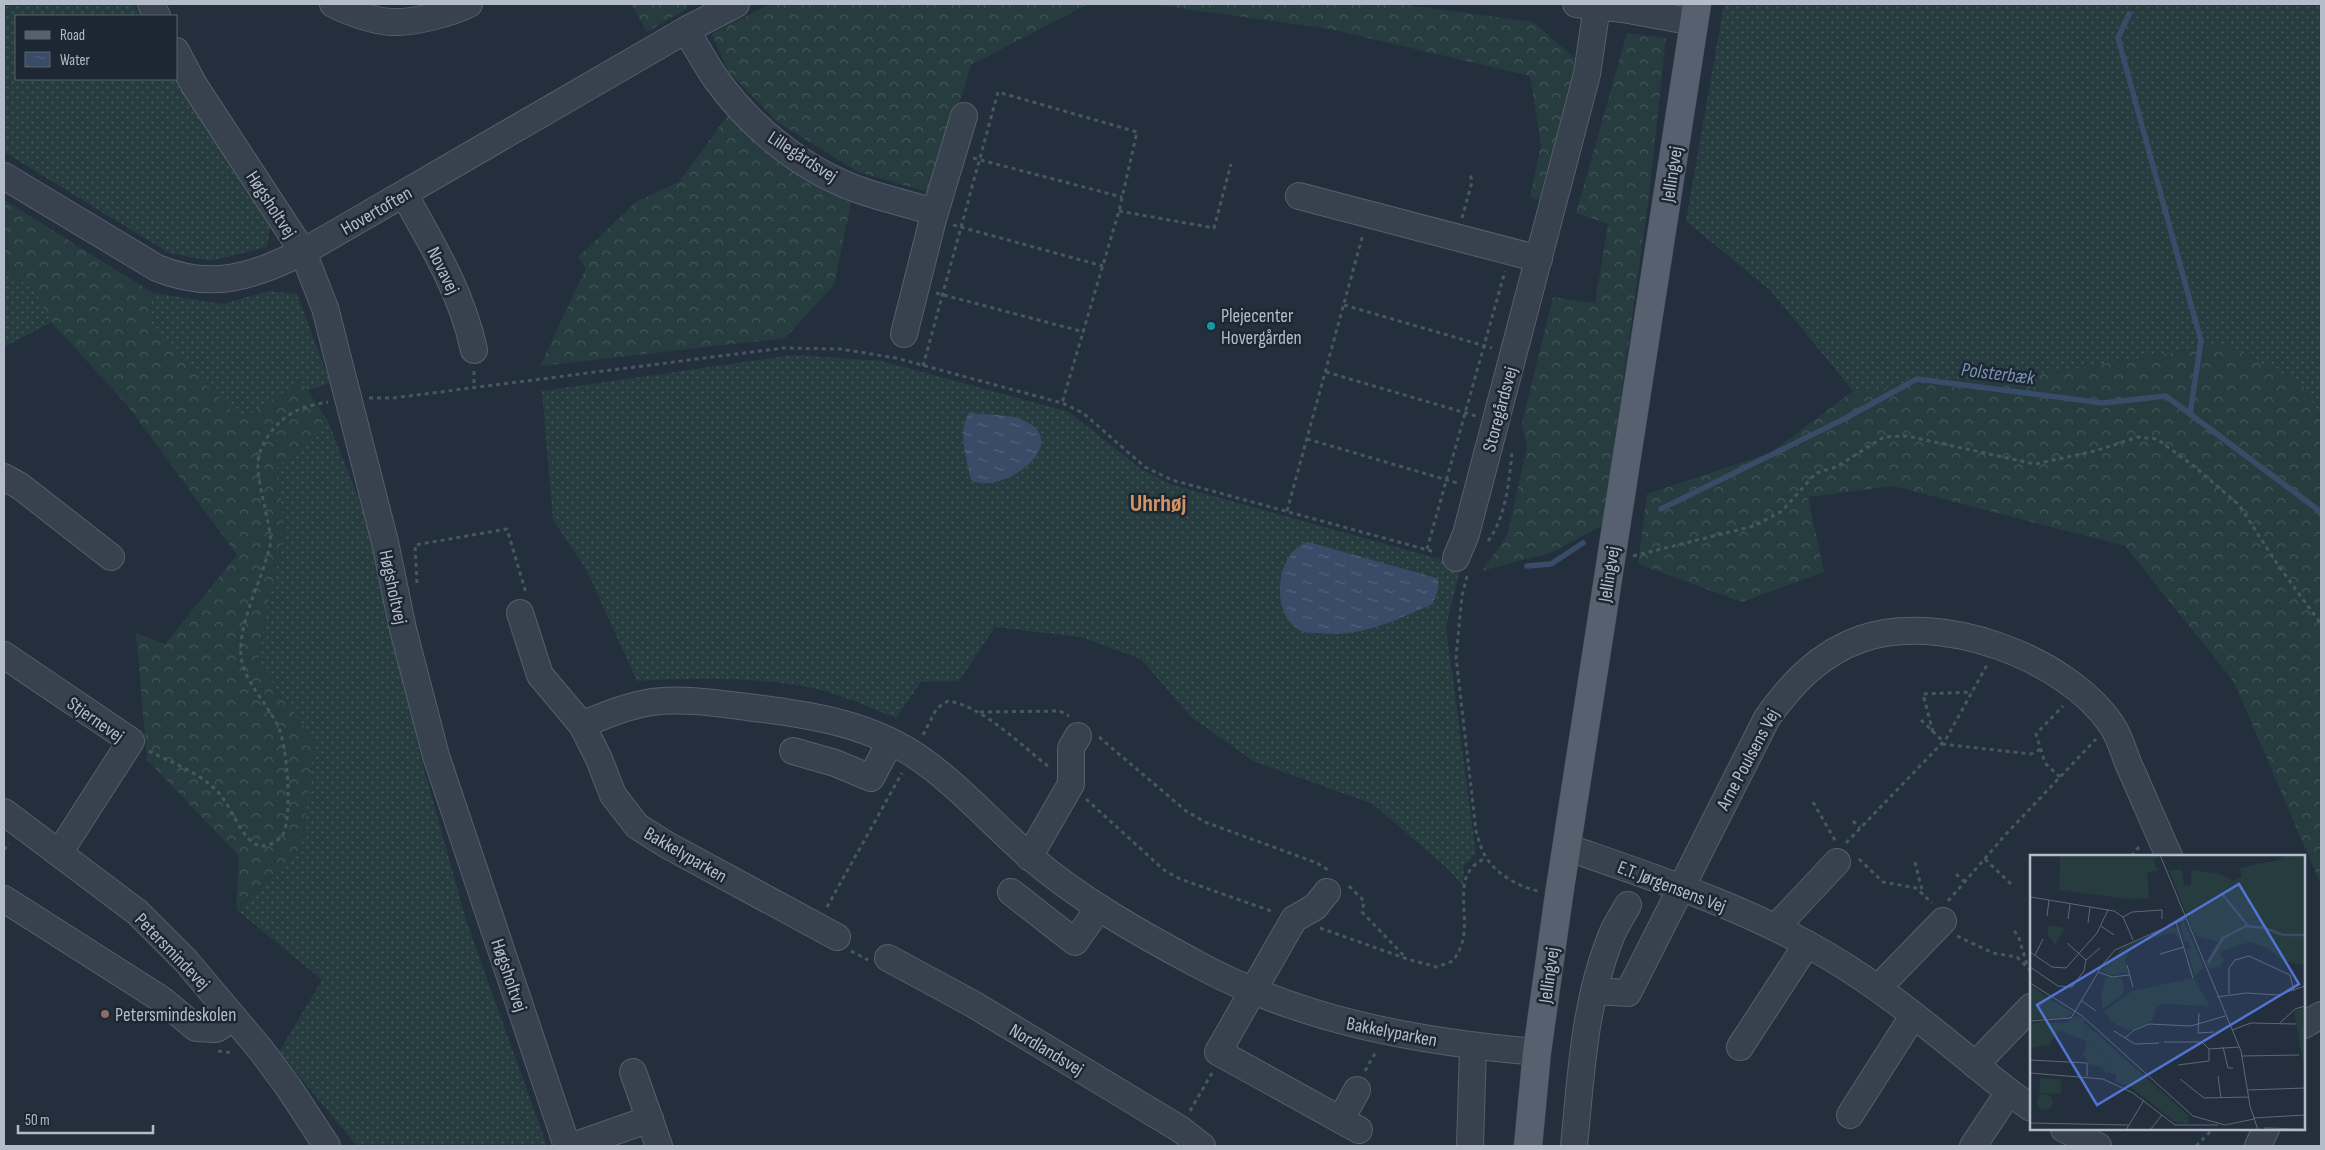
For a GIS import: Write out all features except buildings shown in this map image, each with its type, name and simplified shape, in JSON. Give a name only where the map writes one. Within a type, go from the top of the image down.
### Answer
[{"type":"main road","name":"Jellingvej","points":[[1528,1146],[1537,1052],[1566,847],[1696,13]]},
{"type":"street","points":[[150,4],[156,15]]},
{"type":"street","points":[[333,4],[346,12],[393,22],[453,12],[469,4]]},
{"type":"street","name":"Hovertoften","points":[[4,176],[145,262],[170,273],[212,280],[239,277],[266,269],[302,252],[686,30],[736,4]]},
{"type":"street","points":[[1586,5],[1696,13]]},
{"type":"street","name":"Storegårdsvej","points":[[1456,558],[1466,534],[1514,354],[1542,272],[1587,74],[1586,5]]},
{"type":"street","name":"Lillegårdsvej","points":[[686,30],[717,80],[748,117],[779,145],[819,172],[860,191],[934,216]]},
{"type":"street","name":"Høgsholtvej","points":[[178,55],[194,85],[302,252],[325,308],[350,398],[385,542],[403,629],[436,756],[567,1146]]},
{"type":"street","points":[[904,334],[934,216],[964,116]]},
{"type":"street","name":"Novavej","points":[[404,194],[444,267],[468,321],[474,350]]},
{"type":"street","points":[[1299,196],[1456,239],[1510,251],[1542,272]]},
{"type":"street","points":[[4,477],[20,486],[112,557]]},
{"type":"street","name":"Bakkelyparken","points":[[520,613],[540,676],[582,725],[599,759],[613,795],[637,826],[667,845],[826,932]]},
{"type":"street","name":"Arne Poulsens Vej","points":[[1594,991],[1628,993],[1767,718],[1789,687],[1819,661],[1861,639],[1906,630],[1955,634],[1998,646],[2045,668],[2078,690],[2114,729],[2169,855]]},
{"type":"street","name":"Stjernevej","points":[[4,655],[131,741],[60,853]]},
{"type":"street","name":"Bakkelyparken","points":[[582,725],[618,709],[654,702],[695,700],[813,715],[854,726],[901,748],[948,780],[1029,857],[1099,908],[1198,965],[1289,1006],[1386,1032],[1473,1047],[1537,1052]]},
{"type":"street","points":[[1029,857],[1070,784],[1071,748],[1083,730]]},
{"type":"street","points":[[793,751],[835,763],[871,778],[901,748]]},
{"type":"street","name":"Petersmindevej","points":[[4,812],[137,912],[186,961],[289,1088],[327,1146]]},
{"type":"street","name":"E.T. Jørgensens Vej","points":[[1566,847],[1681,887],[1776,927],[1807,944],[1878,988],[2030,1107]]},
{"type":"street","points":[[1776,927],[1846,855]]},
{"type":"street","points":[[1335,882],[1315,907],[1294,919],[1218,1052],[1350,1124],[1357,1090]]},
{"type":"street","points":[[1011,892],[1075,942],[1099,908]]},
{"type":"street","points":[[4,898],[161,999],[196,1028],[216,1028],[234,1018]]},
{"type":"street","points":[[1574,1146],[1587,1025],[1594,991],[1610,938],[1628,905]]},
{"type":"street","points":[[1878,988],[1941,916]]},
{"type":"street","points":[[1740,1047],[1807,944]]},
{"type":"street","name":"Nordlandsvej","points":[[888,958],[994,1017],[1180,1129],[1202,1146]]},
{"type":"street","points":[[1975,1065],[2030,1008]]},
{"type":"street","points":[[2305,1024],[2321,1015]]},
{"type":"street","points":[[1850,1115],[1913,1016]]},
{"type":"street","points":[[1470,1146],[1473,1047]]},
{"type":"street","points":[[633,1072],[659,1146]]},
{"type":"street","points":[[1973,1146],[2009,1092]]},
{"type":"street","points":[[573,1146],[650,1119]]},
{"type":"street","points":[[2066,1130],[2098,1146]]},
{"type":"street","points":[[2258,1146],[2266,1130]]},
{"type":"path","points":[[922,366],[998,92],[1137,132],[1119,211],[1062,403]]},
{"type":"path","points":[[953,153],[1122,197]]},
{"type":"path","points":[[1119,211],[1214,228],[1231,164]]},
{"type":"path","points":[[1456,239],[1472,182],[1470,173]]},
{"type":"path","points":[[1287,511],[1368,215]]},
{"type":"path","points":[[934,216],[961,228],[1103,266]]},
{"type":"path","points":[[1428,550],[1445,480],[1510,251]]},
{"type":"path","points":[[916,288],[1084,332]]},
{"type":"path","points":[[1344,305],[1514,354]]},
{"type":"path","points":[[131,741],[213,787],[222,796],[246,837],[253,843],[260,846],[268,845],[283,834],[287,814],[287,794],[282,736],[249,678],[241,655],[244,627],[271,542],[258,459],[265,442],[274,428],[295,411],[350,398],[393,398],[783,348],[840,349],[896,358],[1062,403],[1083,413],[1145,467],[1172,480],[1471,562],[1462,596],[1456,657],[1476,831],[1486,858],[1504,876],[1528,889],[1559,895]]},
{"type":"path","points":[[1326,372],[1495,422]]},
{"type":"path","points":[[1610,562],[1754,526],[1782,511],[1816,473],[1836,467],[1884,437],[1907,436],[2035,464],[2095,450],[2138,437],[2157,439],[2195,466],[2239,505],[2278,565],[2321,624]]},
{"type":"path","points":[[1307,439],[1477,488]]},
{"type":"path","points":[[1482,548],[1498,527],[1506,491],[1512,442]]},
{"type":"path","points":[[418,584],[415,545],[507,529],[528,602],[520,613]]},
{"type":"path","points":[[1846,855],[1844,845],[1943,743],[1998,646]]},
{"type":"path","points":[[2060,777],[2045,763],[2036,734],[2078,690]]},
{"type":"path","points":[[1934,732],[1923,694],[1972,692]]},
{"type":"path","points":[[888,958],[876,964],[844,947],[826,932],[851,866],[901,748],[937,708],[948,701],[961,702],[979,712],[1070,784],[1164,870],[1180,879],[1407,959],[1436,967],[1453,961],[1462,946],[1464,932],[1464,887],[1467,873],[1474,863],[1486,858]]},
{"type":"path","points":[[979,712],[1060,710],[1186,811],[1205,822],[1317,863],[1335,882],[1364,901],[1362,912],[1407,959]]},
{"type":"path","points":[[1921,720],[1943,743],[2031,754],[2041,749]]},
{"type":"path","points":[[1941,916],[1965,882],[2093,741],[2114,729]]},
{"type":"path","points":[[1813,802],[1846,855],[1883,882],[1916,888],[1958,937],[1994,953],[2017,957],[2030,970]]},
{"type":"path","points":[[1853,821],[1860,828]]},
{"type":"path","points":[[1985,859],[2012,885]]},
{"type":"path","points":[[1915,862],[1923,894]]},
{"type":"path","points":[[1956,874],[1965,882]]},
{"type":"path","points":[[2014,931],[2018,935],[2030,970]]},
{"type":"path","points":[[1357,1090],[1386,1032]]},
{"type":"path","points":[[1198,1097],[1223,1054]]},
{"type":"path","points":[[2196,1146],[2212,1130]]},
{"type":"green space","points":[[4,4],[134,4],[140,15],[15,15],[15,80],[178,80],[178,78],[270,227],[267,247],[211,261],[169,253],[4,152]]},
{"type":"green space","points":[[631,4],[685,4],[688,8],[647,32]]},
{"type":"green space","points":[[770,4],[1088,4],[971,65],[932,193],[858,172],[777,122],[728,71],[712,34]]},
{"type":"green space","points":[[1150,4],[1400,4],[1533,22],[1577,60],[1539,200],[1530,197],[1541,145],[1530,76],[1330,29]]},
{"type":"green space","points":[[1724,4],[2321,4],[2321,418],[2302,384],[2224,344],[2055,372],[1853,391],[1771,291],[1686,221]]},
{"type":"green space","points":[[1627,33],[1666,38],[1648,203],[1603,525],[1553,552],[1482,571],[1507,536],[1527,448],[1522,423],[1553,297],[1595,303],[1608,224],[1576,213]]},
{"type":"green space","points":[[728,115],[762,149],[820,184],[852,198],[834,285],[785,338],[540,366],[586,268],[578,257],[637,201],[679,182]]},
{"type":"green space","points":[[4,200],[79,308],[4,347]]},
{"type":"green space","points":[[4,200],[153,293],[148,327],[241,420],[301,381],[328,421],[277,468],[285,533],[269,597],[258,663],[315,741],[301,847],[236,910],[239,856],[147,760],[136,633],[165,644],[237,555],[127,405],[51,322],[34,289],[4,271]]},
{"type":"green space","points":[[269,291],[297,294],[330,383],[307,391],[301,381],[242,421],[148,327],[153,293],[223,304]]},
{"type":"green space","points":[[2224,344],[2302,384],[2321,418],[2321,882],[2234,682],[2125,546],[1893,486],[1808,497],[1824,572],[1742,602],[1638,564],[1647,494],[1770,453],[1853,391],[2055,372]]},
{"type":"green space","points":[[793,355],[882,361],[1069,412],[1141,469],[1170,484],[1461,565],[1446,627],[1476,854],[1464,865],[1463,886],[1447,868],[1373,804],[1255,762],[1191,717],[1141,659],[1081,637],[995,627],[959,681],[921,682],[896,718],[837,695],[813,688],[781,683],[719,679],[637,681],[586,569],[553,520],[542,391]]},
{"type":"green space","points":[[328,421],[365,515],[422,762],[467,923],[547,1146],[357,1146],[279,1052],[322,980],[237,910],[301,847],[315,741],[258,663],[269,597],[285,533],[277,468]]},
{"type":"water","points":[[969,413],[1005,416],[1023,420],[1037,430],[1041,441],[1037,454],[1028,465],[1014,475],[999,481],[984,483],[971,480],[963,437],[965,420]]},
{"type":"water","points":[[1308,542],[1436,578],[1438,586],[1435,598],[1432,604],[1391,622],[1363,630],[1334,634],[1304,632],[1292,625],[1285,614],[1280,586],[1288,558],[1297,548]]},
{"type":"waterway","points":[[2129,14],[2118,38],[2201,341],[2190,414]]},
{"type":"waterway","name":"Polsterbæk","points":[[1661,509],[1844,419],[1917,379],[2103,403],[2166,396],[2317,509],[2321,514]]},
{"type":"waterway","name":"Polsterbæk","points":[[1527,566],[1551,564],[1583,543]]},
{"type":"place","name":"Plejecenter Hovergården","points":[[1211,326]]},
{"type":"place","name":"Petersmindeskolen","points":[[105,1014]]},
{"type":"district","name":"Uhrhøj","points":[[1158,503]]}]
